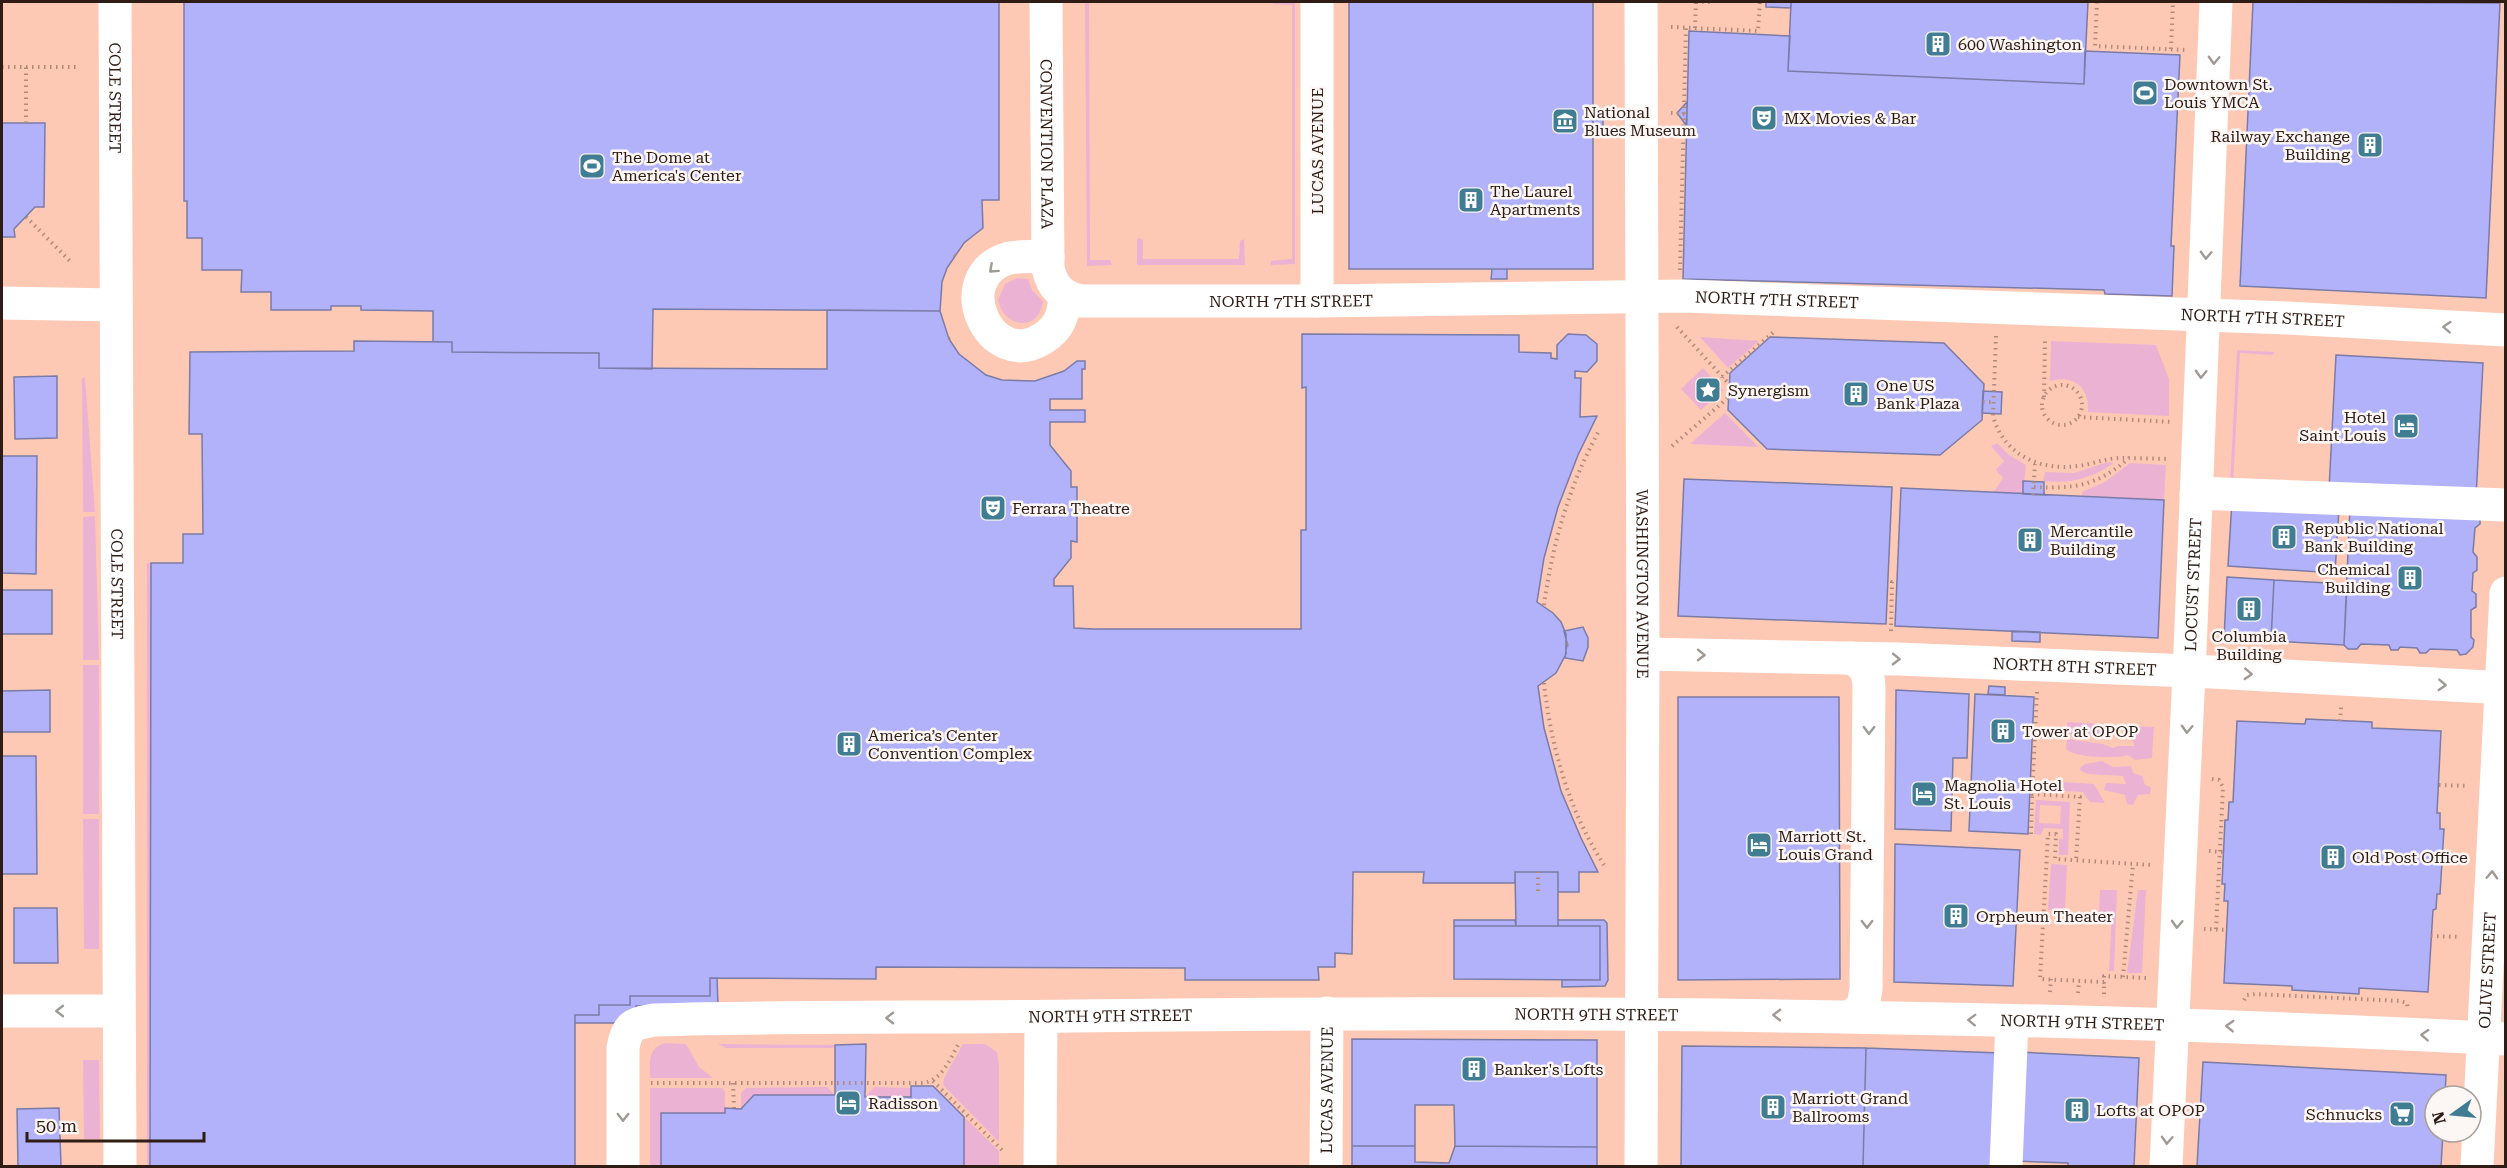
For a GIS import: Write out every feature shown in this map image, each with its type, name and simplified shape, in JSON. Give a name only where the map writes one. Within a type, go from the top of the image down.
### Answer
[{"type":"street","name":"COLE STREET","points":[[115,2],[120,1167]]},
{"type":"street","name":"CONVENTION PLAZA","points":[[1046,2],[1056,280]]},
{"type":"street","name":"LUCAS AVENUE","points":[[1317,2],[1317,301]]},
{"type":"street","name":"WASHINGTON AVENUE","points":[[1641,2],[1643,654],[1641,1167]]},
{"type":"street","name":"LOCUST STREET","points":[[2166,1167],[2216,2]]},
{"type":"street","name":"NORTH 7TH STREET","points":[[1056,280],[1081,301],[1695,297],[2204,315],[2505,330]]},
{"type":"street","points":[[2,303],[116,305]]},
{"type":"street","points":[[2196,493],[2505,505]]},
{"type":"street","name":"OLIVE STREET","points":[[2477,1167],[2494,1038],[2505,593]]},
{"type":"street","name":"NORTH 8TH STREET","points":[[1643,654],[1851,658],[2189,671],[2504,688]]},
{"type":"street","points":[[1851,658],[1864,666],[1868,672],[1869,689],[1866,989],[1863,1006],[1852,1016]]},
{"type":"street","points":[[2,1011],[119,1011]]},
{"type":"street","name":"LUCAS AVENUE","points":[[1326,1167],[1327,1013]]},
{"type":"street","name":"NORTH 9TH STREET","points":[[623,1167],[623,1048],[626,1033],[636,1023],[687,1019],[955,1029],[1041,1017],[1327,1013],[1642,1013],[2172,1023],[2494,1038]]},
{"type":"street","points":[[1040,1167],[1041,1017]]},
{"type":"street","points":[[2006,1167],[2012,1021]]},
{"type":"path","points":[[1695,28],[1696,2],[1713,2]]},
{"type":"path","points":[[1671,27],[1758,31],[1760,2]]},
{"type":"path","points":[[2097,2],[2095,46],[2187,50]]},
{"type":"path","points":[[2171,49],[2173,2]]},
{"type":"path","points":[[1680,272],[1686,28]]},
{"type":"path","points":[[2,67],[79,67]]},
{"type":"path","points":[[26,67],[26,123]]},
{"type":"path","points":[[1671,113],[1685,114]]},
{"type":"path","points":[[26,217],[70,262]]},
{"type":"path","points":[[1677,327],[1729,384]]},
{"type":"path","points":[[1722,377],[1776,330]]},
{"type":"path","points":[[1996,336],[1993,416],[2000,436],[2017,453],[2035,464],[2067,467],[2110,457],[2170,459]]},
{"type":"path","points":[[2043,398],[2052,388],[2058,386],[2072,388],[2080,398],[2082,405],[2078,417],[2068,424],[2055,424],[2043,411],[2043,398],[2045,338]]},
{"type":"path","points":[[1672,446],[1729,397]]},
{"type":"path","points":[[1983,402],[1993,402]]},
{"type":"path","points":[[2078,417],[2173,422]]},
{"type":"path","points":[[1544,605],[1552,555],[1567,500],[1600,429]]},
{"type":"path","points":[[2034,487],[2066,488],[2089,484],[2108,475],[2129,458]]},
{"type":"path","points":[[2033,495],[2035,464]]},
{"type":"path","points":[[1891,631],[1892,582],[1897,582]]},
{"type":"path","points":[[1567,645],[1573,645]]},
{"type":"path","points":[[1544,683],[1551,728],[1567,790],[1587,837],[1604,865]]},
{"type":"path","points":[[2031,834],[2032,765],[2037,691]]},
{"type":"path","points":[[2340,713],[2340,721]]},
{"type":"path","points":[[2211,779],[2219,780],[2223,787],[2222,851],[2216,930]]},
{"type":"path","points":[[2439,785],[2473,786]]},
{"type":"path","points":[[2032,794],[2080,796],[2076,861]]},
{"type":"path","points":[[2104,982],[2040,979],[2048,834],[2056,834],[2055,859],[2058,860],[2152,865]]},
{"type":"path","points":[[2211,851],[2222,851]]},
{"type":"path","points":[[2442,862],[2469,862]]},
{"type":"path","points":[[2123,977],[2133,864]]},
{"type":"path","points":[[1538,872],[1538,891]]},
{"type":"path","points":[[2203,929],[2227,930]]},
{"type":"path","points":[[2431,936],[2465,937]]},
{"type":"path","points":[[2104,991],[2104,976],[2146,978]]},
{"type":"path","points":[[2050,979],[2050,992]]},
{"type":"path","points":[[2078,993],[2079,981]]},
{"type":"path","points":[[2243,1003],[2245,996],[2251,994],[2400,1000]]},
{"type":"path","points":[[933,1081],[948,1064],[955,1029]]},
{"type":"path","points":[[645,1083],[933,1081],[1002,1150]]},
{"type":"path","points":[[733,1083],[734,1108]]},
{"type":"shaded area","points":[[1085,2],[1089,2],[1090,260],[1110,260],[1112,265],[1087,266]]},
{"type":"shaded area","points":[[1271,2],[1295,2],[1295,264],[1271,265],[1271,261],[1292,259],[1292,5]]},
{"type":"shaded area","points":[[1139,238],[1143,240],[1143,259],[1239,259],[1240,241],[1244,239],[1245,265],[1137,265],[1137,240]]},
{"type":"shaded area","points":[[1017,278],[1028,279],[1032,290],[1043,301],[1036,318],[1029,322],[1022,323],[1007,317],[998,300],[1005,284]]},
{"type":"shaded area","points":[[1700,337],[1759,341],[1728,368]]},
{"type":"shaded area","points":[[2051,341],[2156,345],[2169,379],[2169,416],[2088,412],[2086,396],[2079,385],[2073,381],[2059,379],[2050,381]]},
{"type":"shaded area","points":[[2237,350],[2274,352],[2273,355],[2240,353],[2233,484],[2230,484]]},
{"type":"shaded area","points":[[1703,368],[1723,390],[1701,410],[1681,389]]},
{"type":"shaded area","points":[[82,378],[85,378],[95,512],[83,512]]},
{"type":"shaded area","points":[[1725,413],[1758,447],[1690,444]]},
{"type":"shaded area","points":[[1997,443],[2009,455],[2026,465],[2023,494],[1993,493],[2003,478],[1996,470],[2004,461],[1991,446]]},
{"type":"shaded area","points":[[2108,462],[2114,463],[2097,473],[2080,479],[2063,482],[2043,481],[2045,472],[2074,473]]},
{"type":"shaded area","points":[[2130,463],[2166,465],[2164,500],[2082,497],[2082,492],[2105,482]]},
{"type":"shaded area","points":[[95,516],[99,660],[83,660],[83,517]]},
{"type":"shaded area","points":[[147,563],[151,563],[150,1166],[147,1166]]},
{"type":"shaded area","points":[[83,665],[99,665],[99,814],[83,814]]},
{"type":"shaded area","points":[[2067,722],[2101,724],[2108,734],[2096,736],[2067,734]]},
{"type":"shaded area","points":[[2128,726],[2154,727],[2152,758],[2135,760],[2128,755],[2086,756],[2066,749],[2067,739],[2103,744],[2113,748],[2135,746],[2132,739],[2123,736],[2124,728]]},
{"type":"shaded area","points":[[2102,761],[2113,767],[2131,766],[2133,773],[2142,776],[2145,785],[2151,787],[2150,794],[2138,795],[2133,805],[2127,804],[2125,795],[2104,790],[2106,783],[2126,784],[2123,776],[2088,774],[2081,771],[2080,768],[2085,764]]},
{"type":"shaded area","points":[[2064,782],[2094,784],[2105,803],[2090,802],[2083,792],[2064,791]]},
{"type":"shaded area","points":[[2036,800],[2070,802],[2068,855],[2059,855],[2059,839],[2063,839],[2063,829],[2044,828],[2041,835],[2034,834]],"holes":[[[2040,805],[2061,806],[2060,824],[2039,823]]]},
{"type":"shaded area","points":[[83,819],[99,819],[99,949],[84,949]]},
{"type":"shaded area","points":[[2051,864],[2067,865],[2065,911],[2048,910]]},
{"type":"shaded area","points":[[2100,890],[2117,890],[2114,971],[2109,971],[2112,915],[2099,914]]},
{"type":"shaded area","points":[[2138,890],[2146,890],[2142,973],[2127,973]]},
{"type":"shaded area","points":[[665,1043],[686,1044],[699,1067],[713,1078],[650,1078],[652,1052]]},
{"type":"shaded area","points":[[718,1044],[835,1045],[835,1048],[726,1048]]},
{"type":"shaded area","points":[[963,1044],[985,1044],[997,1052],[999,1142],[943,1085],[944,1078]]},
{"type":"shaded area","points":[[83,1060],[99,1060],[100,1139],[84,1139]]},
{"type":"shaded area","points":[[827,1087],[835,1095],[754,1095],[741,1109],[741,1093],[746,1088]]},
{"type":"shaded area","points":[[874,1087],[911,1088],[911,1097],[865,1097]]},
{"type":"shaded area","points":[[650,1088],[722,1088],[725,1092],[725,1113],[661,1113],[661,1166],[650,1166]]},
{"type":"shaded area","points":[[964,1117],[999,1151],[999,1166],[964,1166]]},
{"type":"building","name":"The Dome at America's Center","points":[[184,2],[999,2],[999,200],[982,200],[983,228],[964,243],[947,268],[942,282],[940,311],[653,309],[652,369],[599,368],[599,353],[452,352],[452,342],[433,342],[433,311],[361,310],[361,306],[331,306],[331,310],[271,310],[271,292],[241,292],[242,270],[202,270],[202,238],[187,238],[187,201],[184,201]]},
{"type":"building","name":"The Laurel Apartments","points":[[1349,2],[1593,2],[1593,269],[1349,269]]},
{"type":"building","points":[[1766,2],[1791,2],[1791,8],[1766,7]]},
{"type":"building","name":"600 Washington","points":[[1791,2],[2088,2],[2084,84],[1788,71]]},
{"type":"building","name":"Railway Exchange Building","points":[[2253,2],[2500,3],[2486,298],[2240,286]]},
{"type":"building","points":[[1689,31],[1790,36],[1788,71],[2084,84],[2085,51],[2180,55],[2171,246],[2174,246],[2172,296],[2105,294],[2104,290],[1683,279]]},
{"type":"building","points":[[1687,102],[1687,114],[1686,125],[1677,113]]},
{"type":"building","points":[[1593,109],[1603,110],[1603,132],[1593,132]]},
{"type":"building","points":[[2,123],[45,123],[44,207],[35,207],[14,229],[15,237],[2,237]]},
{"type":"building","points":[[1492,269],[1507,269],[1507,279],[1491,279]]},
{"type":"building","name":"America’s Center Convention Complex","points":[[827,310],[940,311],[949,339],[959,354],[986,375],[1002,380],[1035,381],[1064,371],[1077,361],[1085,361],[1085,369],[1082,369],[1082,399],[1050,399],[1050,410],[1085,410],[1085,422],[1050,422],[1050,445],[1071,471],[1071,487],[1077,487],[1077,542],[1071,541],[1071,558],[1054,579],[1054,586],[1073,586],[1074,628],[1093,629],[1301,629],[1301,530],[1306,530],[1306,387],[1302,388],[1302,334],[1519,335],[1519,352],[1551,353],[1551,358],[1557,359],[1557,345],[1568,334],[1586,335],[1597,344],[1597,361],[1587,372],[1575,371],[1575,378],[1581,378],[1580,417],[1597,416],[1578,455],[1558,507],[1544,558],[1537,602],[1561,622],[1566,634],[1566,654],[1556,673],[1538,686],[1544,728],[1561,791],[1598,872],[1579,872],[1579,892],[1558,892],[1558,872],[1515,872],[1515,883],[1423,883],[1424,872],[1353,872],[1352,954],[1335,953],[1335,967],[1318,967],[1319,980],[1185,980],[1185,968],[876,967],[876,979],[710,978],[710,996],[630,996],[630,1005],[599,1005],[599,1015],[575,1015],[575,1166],[150,1166],[151,563],[183,563],[183,534],[203,534],[202,434],[189,434],[190,352],[354,351],[354,341],[452,342],[452,352],[599,353],[599,368],[827,369]]},
{"type":"building","name":"One US Bank Plaza","points":[[1770,337],[1944,343],[1984,384],[1982,420],[1940,455],[1767,449],[1728,410],[1730,373]]},
{"type":"building","name":"Hotel Saint Louis","points":[[2336,355],[2483,363],[2476,498],[2329,489]]},
{"type":"building","points":[[57,376],[57,438],[15,439],[14,377]]},
{"type":"building","points":[[1983,391],[2002,392],[2001,414],[1982,413]]},
{"type":"building","points":[[2,456],[37,456],[36,574],[2,573]]},
{"type":"building","points":[[1684,479],[1892,487],[1886,624],[1678,616]]},
{"type":"building","points":[[2023,481],[2044,482],[2044,495],[2023,494]]},
{"type":"building","name":"Mercantile Building","points":[[1901,488],[2164,500],[2158,638],[1895,626]]},
{"type":"building","name":"Republic National Bank Building","points":[[2232,501],[2339,508],[2335,573],[2228,566]]},
{"type":"building","name":"Chemical Building","points":[[2350,506],[2480,514],[2480,524],[2475,528],[2473,552],[2477,557],[2477,570],[2473,573],[2472,591],[2476,594],[2476,607],[2471,610],[2471,637],[2474,640],[2473,647],[2466,654],[2460,655],[2457,650],[2430,649],[2426,653],[2420,653],[2417,648],[2400,647],[2398,650],[2391,650],[2389,645],[2361,644],[2357,649],[2348,649],[2344,645]]},
{"type":"building","name":"Columbia Building","points":[[2227,577],[2274,580],[2271,641],[2224,639]]},
{"type":"building","points":[[2274,580],[2347,584],[2344,645],[2271,641]]},
{"type":"building","points":[[2,590],[52,590],[52,634],[2,634]]},
{"type":"building","points":[[1583,627],[1588,638],[1588,647],[1583,661],[1565,658],[1567,643],[1564,631]]},
{"type":"building","points":[[2012,631],[2040,632],[2040,642],[2012,641]]},
{"type":"building","points":[[1989,686],[2005,687],[2005,695],[1988,694]]},
{"type":"building","points":[[50,690],[50,732],[2,732],[2,691]]},
{"type":"building","name":"Magnolia Hotel St. Louis","points":[[1896,690],[1969,694],[1967,758],[1953,758],[1951,831],[1895,829]]},
{"type":"building","name":"Tower at OPOP","points":[[1975,694],[2034,697],[2028,834],[1969,831]]},
{"type":"building","name":"Marriott St. Louis Grand","points":[[1678,697],[1839,697],[1840,979],[1678,980]]},
{"type":"building","name":"Old Post Office","points":[[2306,719],[2372,722],[2372,728],[2441,731],[2437,813],[2440,813],[2440,829],[2444,829],[2440,894],[2437,894],[2436,909],[2433,910],[2428,992],[2359,988],[2359,994],[2292,990],[2292,986],[2224,983],[2228,901],[2224,901],[2225,884],[2222,884],[2225,820],[2228,820],[2229,802],[2233,802],[2237,721],[2305,724]]},
{"type":"building","points":[[2,756],[36,756],[37,874],[2,874]]},
{"type":"building","name":"Orpheum Theater","points":[[1895,844],[2020,850],[2013,986],[1894,982]]},
{"type":"building","points":[[1515,872],[1558,872],[1558,926],[1516,926]]},
{"type":"building","points":[[14,908],[57,908],[58,963],[14,963]]},
{"type":"building","points":[[1454,920],[1515,920],[1516,926],[1454,926]]},
{"type":"building","points":[[1558,920],[1604,920],[1607,923],[1608,980],[1605,986],[1562,987],[1562,980],[1600,980],[1600,926],[1558,926]]},
{"type":"building","points":[[1454,926],[1600,926],[1600,980],[1454,979]]},
{"type":"building","points":[[710,978],[717,978],[718,1006],[636,1006],[636,1023],[575,1023],[575,1015],[599,1015],[599,1005],[630,1005],[630,996],[710,996]]},
{"type":"building","name":"Banker's Lofts","points":[[1352,1039],[1597,1040],[1597,1147],[1455,1146],[1454,1105],[1415,1105],[1415,1146],[1352,1146]]},
{"type":"building","name":"Radisson","points":[[866,1044],[865,1097],[911,1097],[911,1086],[933,1086],[964,1117],[964,1166],[661,1166],[661,1113],[725,1113],[725,1108],[741,1109],[754,1095],[835,1095],[835,1045]]},
{"type":"building","name":"Marriott Grand Ballrooms","points":[[1682,1046],[1866,1048],[1863,1166],[1681,1166]]},
{"type":"building","points":[[1866,1048],[2000,1053],[1997,1166],[1863,1166]]},
{"type":"building","name":"Lofts at OPOP","points":[[2019,1052],[2139,1058],[2134,1166],[2068,1166],[2068,1163],[2014,1161]]},
{"type":"building","points":[[2203,1062],[2446,1075],[2446,1084],[2423,1084],[2423,1144],[2442,1144],[2441,1166],[2197,1166]]},
{"type":"building","points":[[59,1108],[61,1166],[18,1166],[17,1109]]},
{"type":"building","points":[[1352,1146],[1415,1146],[1415,1162],[1449,1163],[1455,1146],[1597,1147],[1597,1166],[1352,1166]]},
{"type":"place","name":"600 Washington","points":[[1938,44]]},
{"type":"place","name":"Downtown St. Louis YMCA","points":[[2145,93]]},
{"type":"place","name":"MX Movies & Bar","points":[[1764,118]]},
{"type":"place","name":"National Blues Museum","points":[[1565,121]]},
{"type":"place","name":"Railway Exchange Building","points":[[2370,145]]},
{"type":"place","name":"The Dome at America's Center","points":[[592,166]]},
{"type":"place","name":"The Laurel Apartments","points":[[1471,200]]},
{"type":"place","name":"Synergism","points":[[1708,390]]},
{"type":"place","name":"One US Bank Plaza","points":[[1856,394]]},
{"type":"place","name":"Hotel Saint Louis","points":[[2406,426]]},
{"type":"place","name":"Ferrara Theatre","points":[[993,508]]},
{"type":"place","name":"Republic National Bank Building","points":[[2284,537]]},
{"type":"place","name":"Mercantile Building","points":[[2030,540]]},
{"type":"place","name":"Chemical Building","points":[[2410,578]]},
{"type":"place","name":"Columbia Building","points":[[2249,609]]},
{"type":"place","name":"Tower at OPOP","points":[[2003,731]]},
{"type":"place","name":"America’s Center Convention Complex","points":[[849,744]]},
{"type":"place","name":"Magnolia Hotel St. Louis","points":[[1924,794]]},
{"type":"place","name":"Marriott St. Louis Grand","points":[[1759,845]]},
{"type":"place","name":"Old Post Office","points":[[2333,857]]},
{"type":"place","name":"Orpheum Theater","points":[[1956,916]]},
{"type":"place","name":"Banker's Lofts","points":[[1474,1069]]},
{"type":"place","name":"Radisson","points":[[848,1103]]},
{"type":"place","name":"Marriott Grand Ballrooms","points":[[1773,1107]]},
{"type":"place","name":"Lofts at OPOP","points":[[2077,1110]]},
{"type":"place","name":"Schnucks","points":[[2402,1114]]}]
